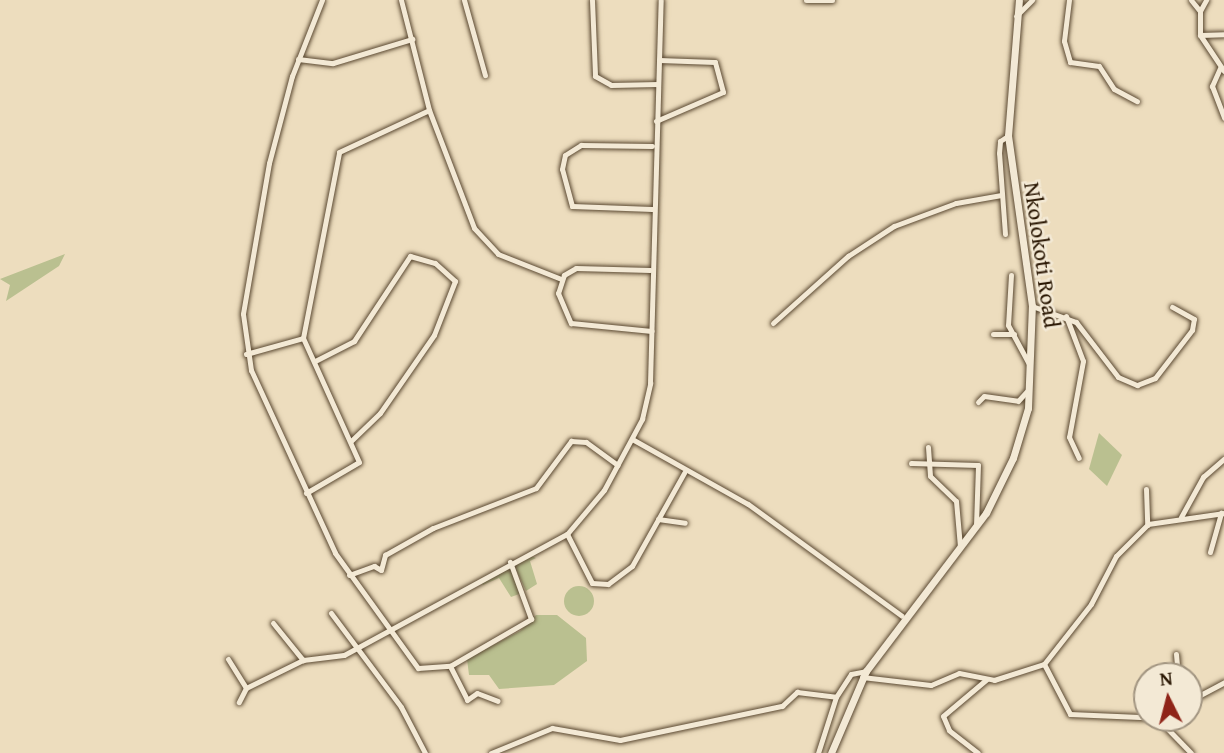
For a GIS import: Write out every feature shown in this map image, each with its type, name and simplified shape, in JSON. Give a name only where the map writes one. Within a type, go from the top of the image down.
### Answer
[{"type":"main road","name":"Nkolokoti Road","points":[[831,753],[864,674],[902,616],[960,549],[976,526],[1013,458],[1031,388],[1032,306],[1008,136],[1016,16],[1020,0]]},
{"type":"street","points":[[322,0],[298,59],[269,163],[243,314],[246,354],[306,493],[349,575],[421,670],[450,666],[531,619],[510,562]]},
{"type":"street","points":[[401,0],[429,110],[480,236],[498,254],[561,279],[585,267],[650,270]]},
{"type":"street","points":[[464,0],[485,75]]},
{"type":"street","points":[[592,0],[595,76],[611,85],[658,84]]},
{"type":"street","points":[[239,702],[246,688],[303,660],[359,648],[388,628],[567,534],[588,514],[618,465],[648,401],[652,331],[652,146],[656,121],[661,0]]},
{"type":"street","points":[[807,0],[832,0]]},
{"type":"street","points":[[1016,16],[1032,0]]},
{"type":"street","points":[[1069,0],[1064,41],[1070,62],[1099,66],[1114,89],[1137,101]]},
{"type":"street","points":[[1191,0],[1200,12]]},
{"type":"street","points":[[1206,0],[1200,12],[1200,35],[1222,70],[1212,86],[1224,118]]},
{"type":"street","points":[[1200,35],[1224,34]]},
{"type":"street","points":[[298,59],[333,63],[412,39]]},
{"type":"street","points":[[656,121],[723,92],[715,62],[659,60]]},
{"type":"street","points":[[306,493],[357,466],[351,441],[303,338],[340,152],[429,110]]},
{"type":"street","points":[[1005,234],[1000,141],[1008,136]]},
{"type":"street","points":[[652,146],[581,145],[565,156],[562,169],[572,206],[652,209]]},
{"type":"street","points":[[773,323],[848,256],[906,220],[1001,195]]},
{"type":"street","points":[[315,361],[354,341],[410,256],[435,263],[455,281],[434,335],[380,413],[351,441]]},
{"type":"street","points":[[1011,275],[1008,326],[1015,334],[1032,374]]},
{"type":"street","points":[[561,279],[561,310],[571,323],[652,331]]},
{"type":"street","points":[[1032,306],[1066,316],[1085,330],[1118,377],[1145,384],[1183,346],[1195,323],[1172,307]]},
{"type":"street","points":[[1066,316],[1083,360],[1069,438],[1079,458]]},
{"type":"street","points":[[993,334],[1015,334]]},
{"type":"street","points":[[246,354],[303,338]]},
{"type":"street","points":[[978,402],[984,396],[1017,401],[1031,388]]},
{"type":"street","points":[[632,439],[684,473],[748,503],[902,616]]},
{"type":"street","points":[[349,575],[374,566],[381,570],[385,555],[433,528],[536,488],[571,441],[586,442],[618,465]]},
{"type":"street","points":[[928,447],[929,464],[939,490],[956,501],[960,549]]},
{"type":"street","points":[[1181,517],[1203,477],[1224,459]]},
{"type":"street","points":[[911,463],[978,465],[976,526]]},
{"type":"street","points":[[567,534],[598,586],[632,566],[684,473]]},
{"type":"street","points":[[1146,489],[1147,525]]},
{"type":"street","points":[[978,753],[949,730],[943,716],[987,679],[1044,664],[1091,604],[1116,556],[1147,525],[1181,517],[1223,513],[1210,551]]},
{"type":"street","points":[[658,519],[685,523]]},
{"type":"street","points":[[331,613],[359,648],[425,753]]},
{"type":"street","points":[[273,623],[303,660]]},
{"type":"street","points":[[1176,654],[1177,662]]},
{"type":"street","points":[[228,659],[246,688]]},
{"type":"street","points":[[1044,664],[1070,714],[1133,717]]},
{"type":"street","points":[[450,666],[467,701],[477,693],[498,701]]},
{"type":"street","points":[[818,753],[836,697],[851,674],[864,674],[900,686],[931,685],[959,673],[987,679]]},
{"type":"street","points":[[1203,693],[1224,682]]},
{"type":"street","points":[[491,753],[552,728],[620,740],[782,706],[797,692],[836,697]]},
{"type":"street","points":[[1172,732],[1191,753]]},
{"type":"green space","points":[[65,254],[59,266],[6,301],[10,285],[0,279]]},
{"type":"green space","points":[[1099,433],[1122,455],[1107,486],[1089,469]]},
{"type":"green space","points":[[529,555],[536,558],[530,561],[537,584],[526,591],[513,563]]},
{"type":"green space","points":[[509,565],[522,593],[511,597],[499,578],[483,585],[479,580]]},
{"type":"green space","points":[[579,586],[585,587],[593,595],[593,607],[585,615],[579,616],[573,615],[565,607],[564,601],[565,595],[573,587]]},
{"type":"green space","points":[[536,615],[557,615],[586,638],[587,661],[554,685],[499,689],[489,675],[469,675],[467,659],[520,631]]}]
